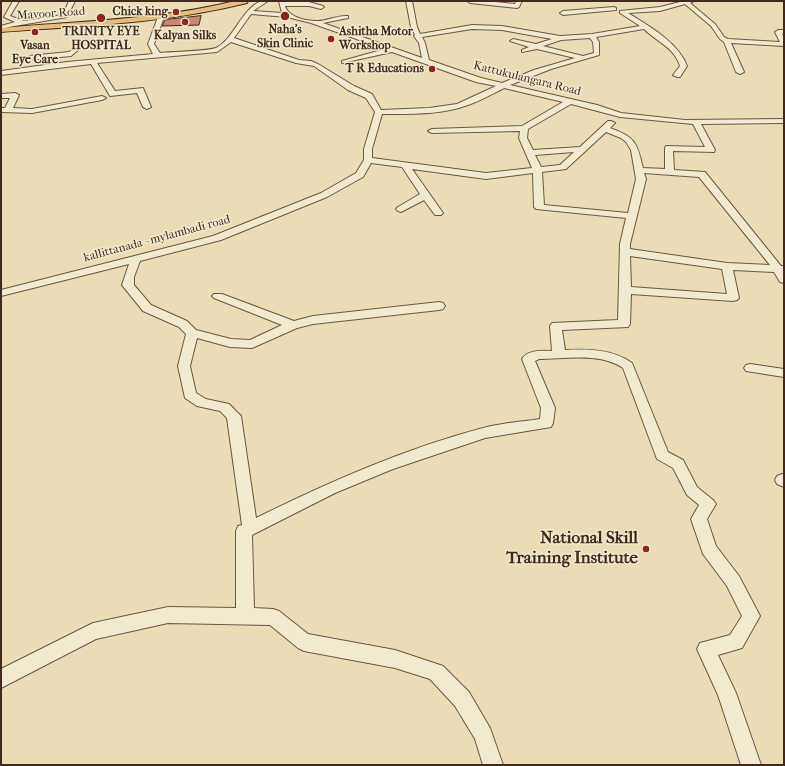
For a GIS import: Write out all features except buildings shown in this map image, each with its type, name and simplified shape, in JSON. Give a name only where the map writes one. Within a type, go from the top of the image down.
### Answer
[{"type":"main road","name":"Mavoor Road","points":[[2,30],[166,15],[212,8],[235,1]]},
{"type":"main road","name":"Mavoor Road","points":[[2,30],[161,18],[213,10],[244,1]]},
{"type":"street","points":[[16,1],[7,17],[23,22]]},
{"type":"street","points":[[2,30],[7,25],[64,16],[72,1]]},
{"type":"street","points":[[1,73],[24,69],[217,50],[230,39],[253,7],[265,1]]},
{"type":"street","points":[[409,1],[418,36],[422,43],[426,62]]},
{"type":"street","points":[[470,1],[517,6],[519,1]]},
{"type":"street","points":[[287,15],[284,11],[282,2],[309,4],[321,7]]},
{"type":"street","points":[[622,12],[660,9],[689,2],[713,25],[722,38],[727,41],[784,43]]},
{"type":"street","points":[[601,3],[622,12],[646,27],[676,51],[682,59],[684,66],[677,75]]},
{"type":"street","points":[[563,13],[614,9]]},
{"type":"street","name":"Kattukulangara Road","points":[[249,12],[287,15],[316,23],[479,80],[620,116],[696,122],[784,121]]},
{"type":"street","points":[[316,23],[346,16]]},
{"type":"street","points":[[158,56],[151,44],[161,18]]},
{"type":"street","points":[[418,36],[472,27],[502,28],[560,38],[592,36],[646,27]]},
{"type":"street","points":[[784,32],[778,32],[784,43]]},
{"type":"street","points":[[230,39],[298,62],[316,65],[351,88],[369,96],[379,112],[420,112],[458,106],[480,98],[502,86],[576,58],[597,54],[596,42],[592,36]]},
{"type":"street","points":[[524,51],[560,38]]},
{"type":"street","points":[[513,40],[582,58]]},
{"type":"street","points":[[727,41],[740,72]]},
{"type":"street","points":[[24,69],[34,48]]},
{"type":"street","points":[[29,58],[65,55],[75,50]]},
{"type":"street","points":[[344,62],[391,50]]},
{"type":"street","points":[[93,62],[113,94],[140,90],[147,107]]},
{"type":"street","points":[[1,96],[15,94],[5,110],[32,111],[102,98]]},
{"type":"street","points":[[432,131],[524,128],[569,102]]},
{"type":"street","name":"kallittanada - mylambadi road","points":[[1,293],[217,238],[324,195],[360,175],[368,160],[368,149],[379,112]]},
{"type":"street","points":[[368,160],[486,176],[564,167],[620,116]]},
{"type":"street","points":[[775,121],[784,130]]},
{"type":"street","points":[[670,172],[669,148],[711,150],[696,122]]},
{"type":"street","points":[[524,128],[523,138],[537,169],[539,207],[631,216]]},
{"type":"street","points":[[559,354],[556,326],[624,324],[625,244],[641,179],[635,150],[629,140],[620,134],[605,129]]},
{"type":"street","points":[[530,153],[583,149]]},
{"type":"street","points":[[406,166],[438,213]]},
{"type":"street","points":[[639,170],[702,174],[781,269],[784,280]]},
{"type":"street","points":[[401,209],[426,195]]},
{"type":"street","points":[[626,252],[727,266],[781,269]]},
{"type":"street","points":[[136,258],[128,285],[147,308],[183,324],[192,333],[216,338],[230,343],[252,344],[293,325],[313,320],[439,306]]},
{"type":"street","points":[[625,290],[733,298],[727,266]]},
{"type":"street","points":[[218,296],[293,325]]},
{"type":"street","points":[[192,333],[184,366],[190,395],[202,403],[224,407],[234,416],[250,528]]},
{"type":"street","points":[[245,617],[244,531],[330,489],[388,465],[484,433],[546,423],[548,408],[528,358],[537,354],[571,354],[619,359],[628,366],[662,455],[678,464],[692,491],[708,504],[699,519],[709,549],[733,581],[751,616],[736,642],[706,649],[727,694],[752,765]]},
{"type":"street","points":[[750,368],[784,373]]},
{"type":"street","points":[[1,679],[93,631],[168,615],[272,617],[304,642],[395,659],[436,672],[462,699],[483,735],[493,765]]},
{"type":"place","name":"Chick king","points":[[176,12]]},
{"type":"place","name":"Naha's Skin Clinic","points":[[285,16]]},
{"type":"place","name":"TRINITY EYE HOSPITAL","points":[[101,18]]},
{"type":"place","name":"Kalyan Silks","points":[[185,22]]},
{"type":"place","name":"Vasan Eye Care","points":[[35,32]]},
{"type":"place","name":"Ashitha Motor Workshop","points":[[331,39]]},
{"type":"place","name":"T R Educations","points":[[432,69]]},
{"type":"place","name":"National Skill Training Institute","points":[[646,549]]}]
